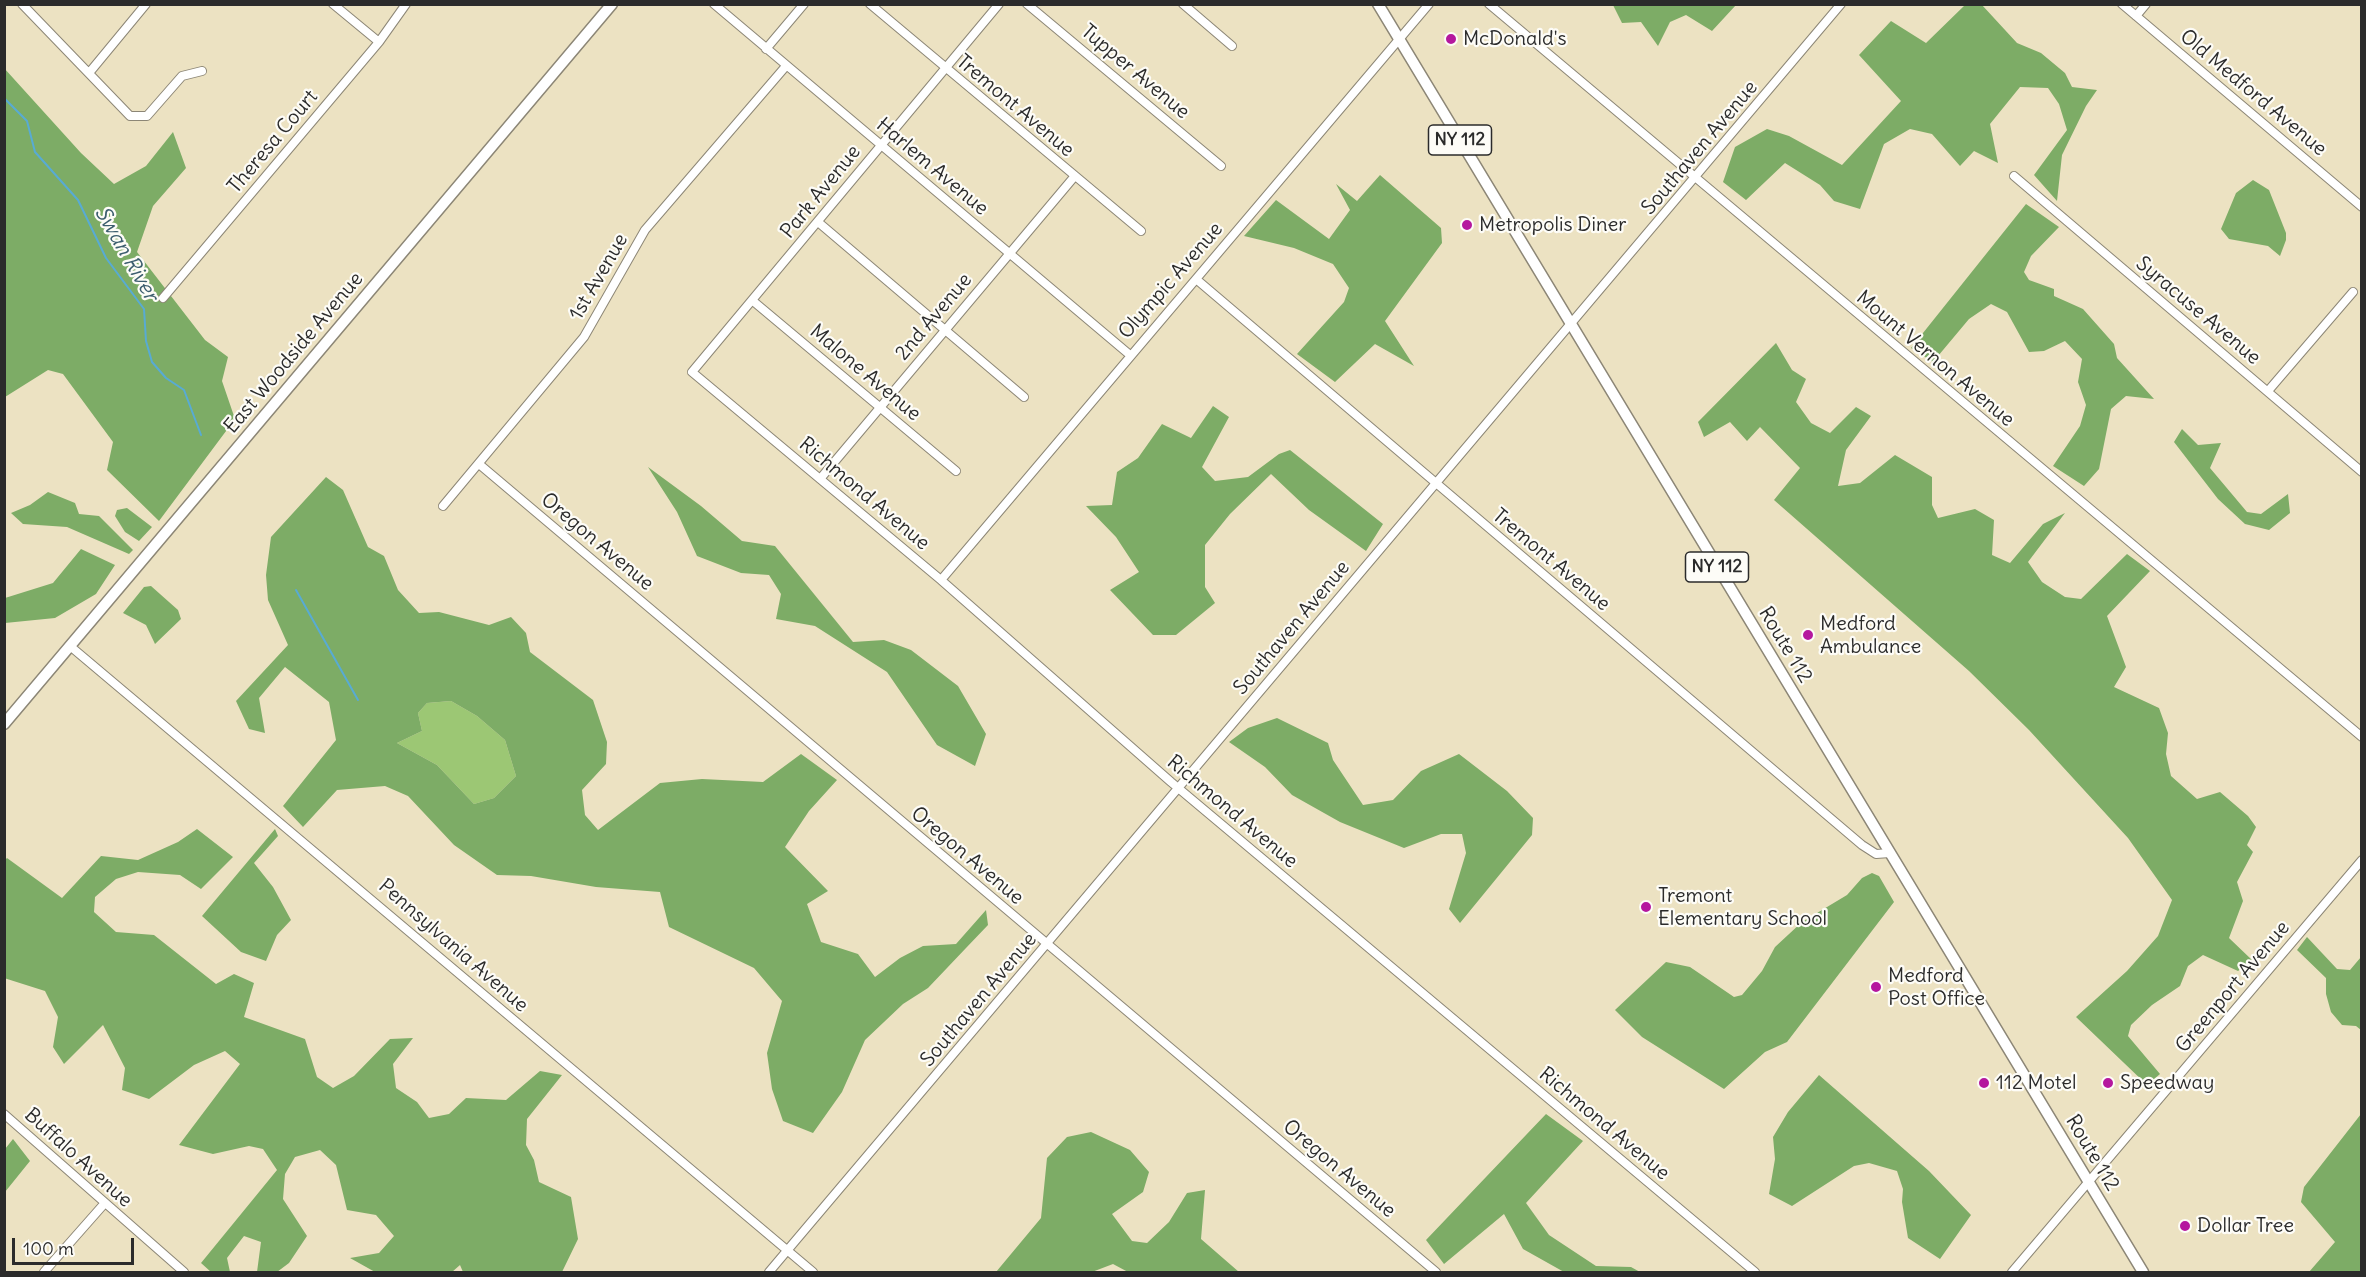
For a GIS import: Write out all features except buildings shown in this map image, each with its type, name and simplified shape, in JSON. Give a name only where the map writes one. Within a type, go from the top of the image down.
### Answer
[{"type":"main road","name":"East Woodside Avenue","points":[[4,724],[612,4]]},
{"type":"main road","name":"Route 112","points":[[1378,4],[2143,1272]]},
{"type":"street","points":[[22,4],[130,116],[140,117],[154,110],[182,76],[202,71]]},
{"type":"street","points":[[88,73],[146,4]]},
{"type":"street","points":[[333,4],[379,42]]},
{"type":"street","name":"Theresa Court","points":[[163,298],[379,42],[406,4]]},
{"type":"street","name":"Harlem Avenue","points":[[714,4],[1130,355]]},
{"type":"street","points":[[766,49],[804,4]]},
{"type":"street","name":"Tremont Avenue","points":[[870,4],[1141,231]]},
{"type":"street","name":"Park Avenue","points":[[692,372],[999,4]]},
{"type":"street","name":"Tupper Avenue","points":[[1027,4],[1221,166]]},
{"type":"street","points":[[1183,4],[1232,46]]},
{"type":"street","name":"Olympic Avenue","points":[[941,580],[1429,4]]},
{"type":"street","name":"Mount Vernon Avenue","points":[[1489,4],[2361,737]]},
{"type":"street","name":"Southaven Avenue","points":[[769,1272],[1434,484],[1572,326],[1841,4]]},
{"type":"street","name":"Old Medford Avenue","points":[[2122,4],[2361,207]]},
{"type":"street","points":[[2136,16],[2146,4]]},
{"type":"street","name":"1st Avenue","points":[[443,506],[584,337],[645,230],[786,66]]},
{"type":"street","name":"Syracuse Avenue","points":[[2014,176],[2361,471]]},
{"type":"street","name":"2nd Avenue","points":[[820,479],[1074,177]]},
{"type":"street","points":[[818,222],[1024,397]]},
{"type":"street","name":"Tremont Avenue","points":[[1196,279],[1434,484],[1862,845],[1876,854],[1890,853]]},
{"type":"street","points":[[2268,391],[2354,292]]},
{"type":"street","name":"Malone Avenue","points":[[753,301],[956,471]]},
{"type":"street","name":"Richmond Avenue","points":[[692,372],[941,580],[1179,788],[1755,1272]]},
{"type":"street","name":"Oregon Avenue","points":[[479,464],[1436,1272]]},
{"type":"street","name":"Pennsylvania Avenue","points":[[70,646],[268,810],[813,1272]]},
{"type":"street","name":"Greenport Avenue","points":[[2012,1272],[2361,860]]},
{"type":"street","name":"Buffalo Avenue","points":[[4,1114],[184,1272]]},
{"type":"street","points":[[44,1272],[104,1204]]},
{"type":"green space","points":[[1613,5],[1736,5],[1712,31],[1686,15],[1670,22],[1658,46],[1641,22],[1622,23]]},
{"type":"green space","points":[[1965,5],[1982,5],[2017,43],[2041,53],[2065,73],[2072,87],[2097,90],[2086,106],[2062,155],[2057,201],[2034,175],[2067,130],[2059,104],[2048,88],[2020,87],[1990,124],[1998,163],[1974,151],[1960,166],[1932,134],[1910,129],[1884,144],[1860,209],[1834,201],[1820,185],[1785,163],[1746,200],[1723,182],[1735,147],[1767,129],[1789,136],[1842,165],[1901,101],[1859,55],[1891,21],[1926,43]]},
{"type":"green space","points":[[4,68],[81,153],[114,184],[146,166],[173,132],[186,168],[153,206],[137,252],[205,340],[228,357],[222,381],[235,419],[159,521],[107,470],[113,442],[63,374],[48,370],[5,397]]},
{"type":"green space","points":[[1380,175],[1441,228],[1442,243],[1385,321],[1414,366],[1375,344],[1335,382],[1297,354],[1344,302],[1349,288],[1333,264],[1294,248],[1244,236],[1276,200],[1329,239],[1350,210],[1336,184],[1357,201]]},
{"type":"green space","points":[[2253,180],[2269,190],[2286,233],[2280,256],[2268,246],[2229,239],[2221,229],[2236,193]]},
{"type":"green space","points":[[2026,204],[2059,227],[2031,256],[2024,272],[2029,280],[2054,289],[2054,296],[2083,309],[2114,344],[2117,358],[2154,399],[2126,396],[2111,409],[2099,469],[2084,486],[2053,466],[2080,426],[2086,405],[2078,382],[2082,359],[2065,341],[2044,351],[2029,352],[2007,312],[1991,304],[1969,319],[1933,362],[1911,348]]},
{"type":"green space","points":[[1776,343],[1792,370],[1806,379],[1796,402],[1811,423],[1830,433],[1856,407],[1871,416],[1846,450],[1838,486],[1860,483],[1895,455],[1932,477],[1932,505],[1938,518],[1975,509],[1994,520],[1992,555],[2010,563],[2043,524],[2065,513],[2028,562],[2042,582],[2065,597],[2081,599],[2127,554],[2150,571],[2107,616],[2126,667],[2114,687],[2159,708],[2168,733],[2166,754],[2171,776],[2197,799],[2220,792],[2248,816],[2256,827],[2247,845],[2253,852],[2237,882],[2243,901],[2229,938],[2252,960],[2238,971],[2203,955],[2188,966],[2180,986],[2152,1005],[2131,1025],[2128,1036],[2160,1074],[2147,1085],[2076,1017],[2127,971],[2158,936],[2172,900],[2128,838],[2029,730],[1969,671],[1774,500],[1800,468],[1760,427],[1747,441],[1730,422],[1704,437],[1698,422]]},
{"type":"green space","points":[[1213,406],[1229,417],[1202,467],[1215,481],[1248,477],[1279,454],[1290,450],[1383,524],[1366,551],[1309,510],[1271,474],[1230,514],[1205,545],[1205,587],[1215,603],[1176,635],[1153,635],[1110,590],[1139,572],[1116,537],[1086,506],[1112,505],[1117,472],[1138,458],[1162,424],[1191,438]]},
{"type":"green space","points":[[2182,429],[2198,445],[2221,443],[2210,468],[2247,512],[2261,514],[2288,494],[2290,513],[2269,530],[2245,524],[2218,499],[2174,442]]},
{"type":"green space","points":[[648,467],[701,506],[742,541],[775,546],[853,642],[884,640],[911,650],[958,686],[986,734],[975,766],[937,745],[887,672],[815,626],[776,619],[781,594],[769,575],[741,573],[697,556],[677,512]]},
{"type":"green space","points":[[326,477],[343,490],[368,547],[384,556],[398,590],[419,613],[439,612],[489,625],[511,617],[526,633],[530,652],[593,700],[607,742],[606,764],[582,790],[585,815],[598,830],[660,783],[702,779],[763,782],[801,754],[837,780],[809,811],[785,847],[828,891],[807,904],[821,942],[858,954],[875,977],[900,958],[923,946],[956,944],[986,910],[988,925],[928,988],[903,1004],[865,1040],[842,1092],[813,1133],[783,1121],[772,1089],[767,1053],[782,1001],[754,968],[669,927],[660,892],[596,887],[531,876],[497,875],[454,845],[408,796],[385,786],[337,790],[303,827],[283,806],[336,740],[329,702],[285,667],[259,698],[265,733],[249,729],[236,701],[288,645],[268,600],[266,575],[271,537]],"holes":[[[451,701],[477,716],[505,740],[516,776],[494,798],[474,804],[437,765],[397,743],[422,731],[418,713],[427,703]]]},
{"type":"green space","points":[[48,492],[75,503],[79,514],[99,516],[133,550],[129,554],[67,527],[23,524],[11,513],[30,505]]},
{"type":"green space","points":[[127,508],[152,527],[139,541],[125,532],[115,516],[117,510]]},
{"type":"green space","points":[[81,549],[115,565],[96,594],[55,618],[5,623],[5,598],[53,583]]},
{"type":"green space","points":[[151,586],[178,610],[181,619],[155,644],[146,625],[123,613],[144,587]]},
{"type":"green space","points":[[451,701],[477,716],[505,740],[516,776],[494,798],[474,804],[437,765],[397,743],[422,731],[418,713],[427,703]]},
{"type":"green space","points":[[1277,718],[1328,743],[1333,760],[1363,805],[1393,800],[1421,771],[1459,754],[1507,791],[1533,818],[1532,835],[1460,923],[1449,909],[1466,853],[1462,834],[1441,834],[1404,848],[1340,822],[1292,795],[1265,767],[1229,742],[1248,728]]},
{"type":"green space","points":[[197,829],[233,857],[201,889],[180,875],[138,872],[116,879],[95,897],[94,912],[116,932],[154,935],[216,984],[234,974],[254,983],[244,1017],[305,1039],[317,1077],[333,1088],[354,1076],[390,1039],[413,1038],[393,1064],[396,1088],[417,1102],[429,1118],[449,1114],[466,1098],[506,1100],[540,1071],[562,1075],[527,1119],[526,1145],[534,1160],[539,1182],[571,1197],[578,1239],[562,1272],[463,1272],[460,1265],[452,1272],[375,1272],[350,1258],[379,1253],[394,1236],[376,1215],[347,1210],[336,1165],[320,1150],[295,1157],[285,1174],[283,1199],[307,1236],[289,1263],[277,1272],[257,1272],[261,1242],[244,1236],[227,1258],[230,1272],[211,1272],[201,1263],[277,1170],[263,1149],[249,1146],[213,1154],[179,1145],[240,1064],[225,1051],[194,1065],[149,1099],[122,1090],[125,1068],[103,1025],[64,1064],[53,1047],[58,1017],[45,991],[4,978],[4,861],[7,858],[62,898],[101,856],[138,860],[178,842]]},
{"type":"green space","points":[[275,829],[278,836],[254,863],[273,887],[291,920],[277,935],[266,961],[241,952],[202,916]]},
{"type":"green space","points":[[1872,873],[1879,876],[1894,902],[1787,1042],[1765,1052],[1724,1089],[1642,1037],[1615,1010],[1666,962],[1690,967],[1734,997],[1742,995],[1762,971],[1775,947],[1802,922],[1847,895],[1862,878]]},
{"type":"green space","points":[[2307,937],[2337,969],[2350,970],[2361,957],[2361,1030],[2356,1026],[2342,1025],[2331,1012],[2326,994],[2326,978],[2297,950]]},
{"type":"green space","points":[[1819,1075],[1929,1171],[1971,1215],[1940,1259],[1908,1238],[1902,1202],[1903,1189],[1897,1171],[1869,1163],[1854,1166],[1792,1206],[1769,1194],[1775,1159],[1773,1137],[1788,1112]]},
{"type":"green space","points":[[1546,1114],[1583,1141],[1526,1203],[1549,1235],[1596,1266],[1631,1267],[1640,1272],[1564,1272],[1523,1249],[1504,1214],[1444,1264],[1426,1240]]},
{"type":"green space","points":[[2361,1114],[2361,1272],[2309,1272],[2335,1242],[2301,1202],[2304,1187]]},
{"type":"green space","points":[[1091,1132],[1130,1150],[1149,1172],[1143,1192],[1112,1214],[1132,1241],[1147,1243],[1169,1222],[1187,1193],[1205,1190],[1201,1239],[1239,1272],[1128,1272],[1113,1264],[1092,1272],[996,1272],[1041,1218],[1047,1158],[1067,1137]]},
{"type":"green space","points":[[13,1139],[30,1161],[5,1192],[5,1149]]},
{"type":"waterway","name":"Swan River","points":[[4,98],[27,121],[35,152],[78,200],[106,258],[144,309],[146,341],[152,362],[166,378],[184,390],[201,435]]},
{"type":"waterway","name":"Swan River","points":[[296,590],[358,700]]},
{"type":"place","name":"McDonald's","points":[[1451,39]]},
{"type":"place","name":"Metropolis Diner","points":[[1467,225]]},
{"type":"place","name":"Medford Ambulance","points":[[1808,635]]},
{"type":"place","name":"Tremont Elementary School","points":[[1646,907]]},
{"type":"place","name":"Medford Post Office","points":[[1876,987]]},
{"type":"place","name":"112 Motel","points":[[1984,1083]]},
{"type":"place","name":"Speedway","points":[[2108,1083]]},
{"type":"place","name":"Dollar Tree","points":[[2185,1226]]}]
